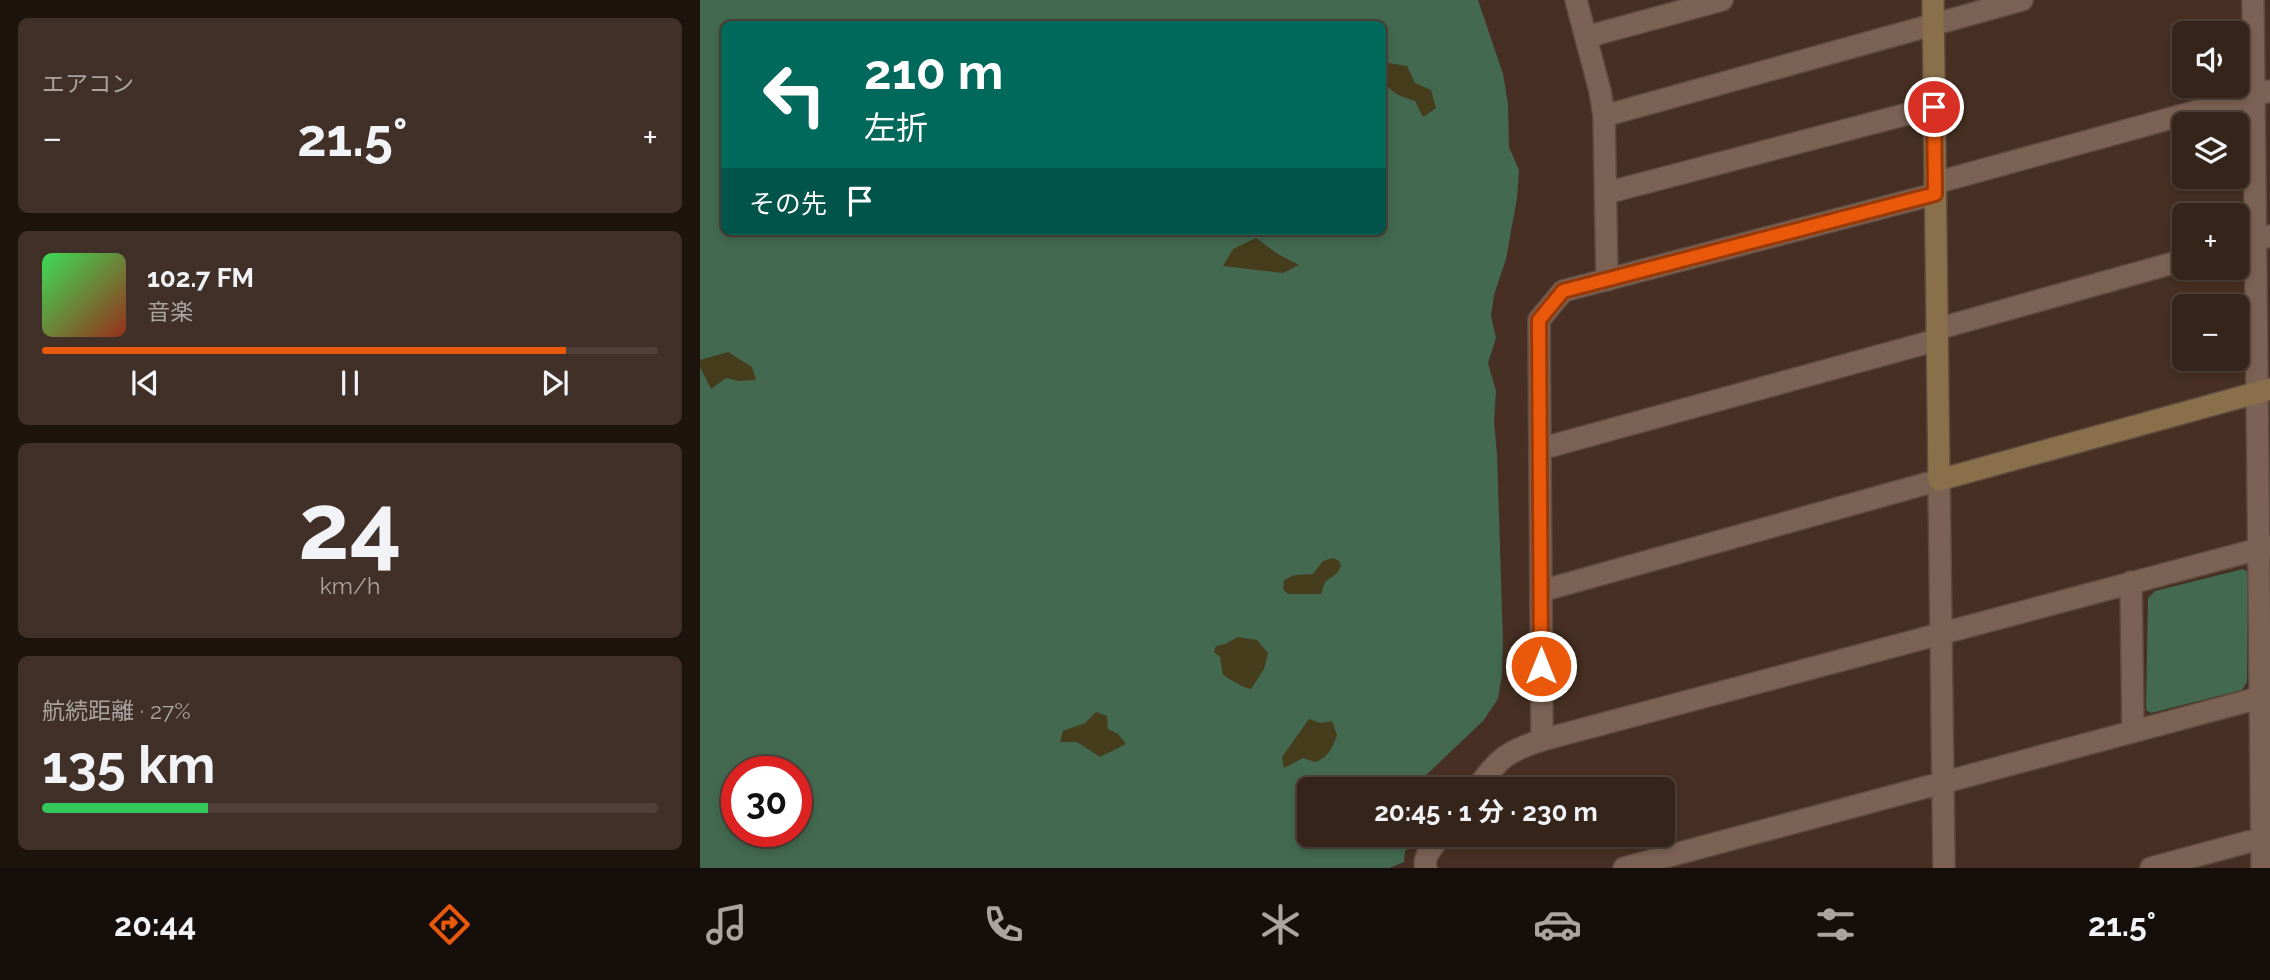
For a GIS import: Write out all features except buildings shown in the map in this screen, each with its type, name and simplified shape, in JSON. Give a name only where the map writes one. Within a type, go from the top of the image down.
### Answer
[{"type":"street","points":[[1576,0],[1604,116],[1607,280]]},
{"type":"street","points":[[1586,37],[1722,0]]},
{"type":"street","points":[[1933,0],[1944,868]]},
{"type":"street","points":[[1604,116],[2022,0]]},
{"type":"street","points":[[2253,0],[2262,93],[2254,240],[2263,391],[2266,837],[2262,868]]},
{"type":"street","points":[[1542,740],[1539,320],[1563,291],[1935,188],[2262,93]]},
{"type":"street","points":[[1605,193],[1934,107]]},
{"type":"street","points":[[1540,449],[2172,264]]},
{"type":"street","points":[[1541,591],[2263,391]]},
{"type":"street","points":[[1485,777],[1495,764],[1515,749],[1542,740],[2264,548]]},
{"type":"street","points":[[2131,582],[2133,732]]},
{"type":"street","points":[[1624,868],[2265,697]]},
{"type":"street","points":[[2151,868],[2266,837]]},
{"type":"street","points":[[1426,868],[1424,862],[1432,847]]},
{"type":"green space","points":[[700,0],[1478,0],[1503,74],[1508,104],[1509,147],[1519,170],[1506,259],[1494,295],[1491,316],[1496,338],[1488,363],[1496,391],[1494,422],[1503,641],[1498,699],[1483,721],[1424,777],[1297,777],[1297,847],[1411,847],[1405,851],[1404,862],[1389,868],[700,868]]},
{"type":"green space","points":[[2243,569],[2248,572],[2247,682],[2242,690],[2151,713],[2146,710],[2148,598],[2155,591]]},
{"type":"sand","points":[[1386,62],[1407,66],[1415,83],[1431,90],[1436,108],[1423,117],[1415,101],[1400,96],[1387,84]]},
{"type":"sand","points":[[1256,238],[1299,265],[1283,273],[1223,266],[1233,249]]},
{"type":"sand","points":[[728,352],[752,367],[756,380],[738,381],[726,378],[711,389],[700,367],[700,360]]},
{"type":"sand","points":[[1333,558],[1339,561],[1341,566],[1337,573],[1325,582],[1321,594],[1288,594],[1283,589],[1284,580],[1295,575],[1313,574],[1323,561]]},
{"type":"sand","points":[[1238,637],[1257,640],[1268,653],[1264,669],[1251,689],[1223,675],[1220,657],[1214,652],[1216,646]]},
{"type":"sand","points":[[1096,712],[1107,716],[1108,729],[1118,734],[1126,744],[1100,757],[1077,742],[1060,742],[1063,731],[1085,723]]},
{"type":"sand","points":[[1309,719],[1320,723],[1332,721],[1337,735],[1332,748],[1324,758],[1315,762],[1303,758],[1284,768],[1282,757]]},
{"type":"route","points":[[1541,666],[1539,320],[1563,291],[1935,194],[1934,107]]}]
